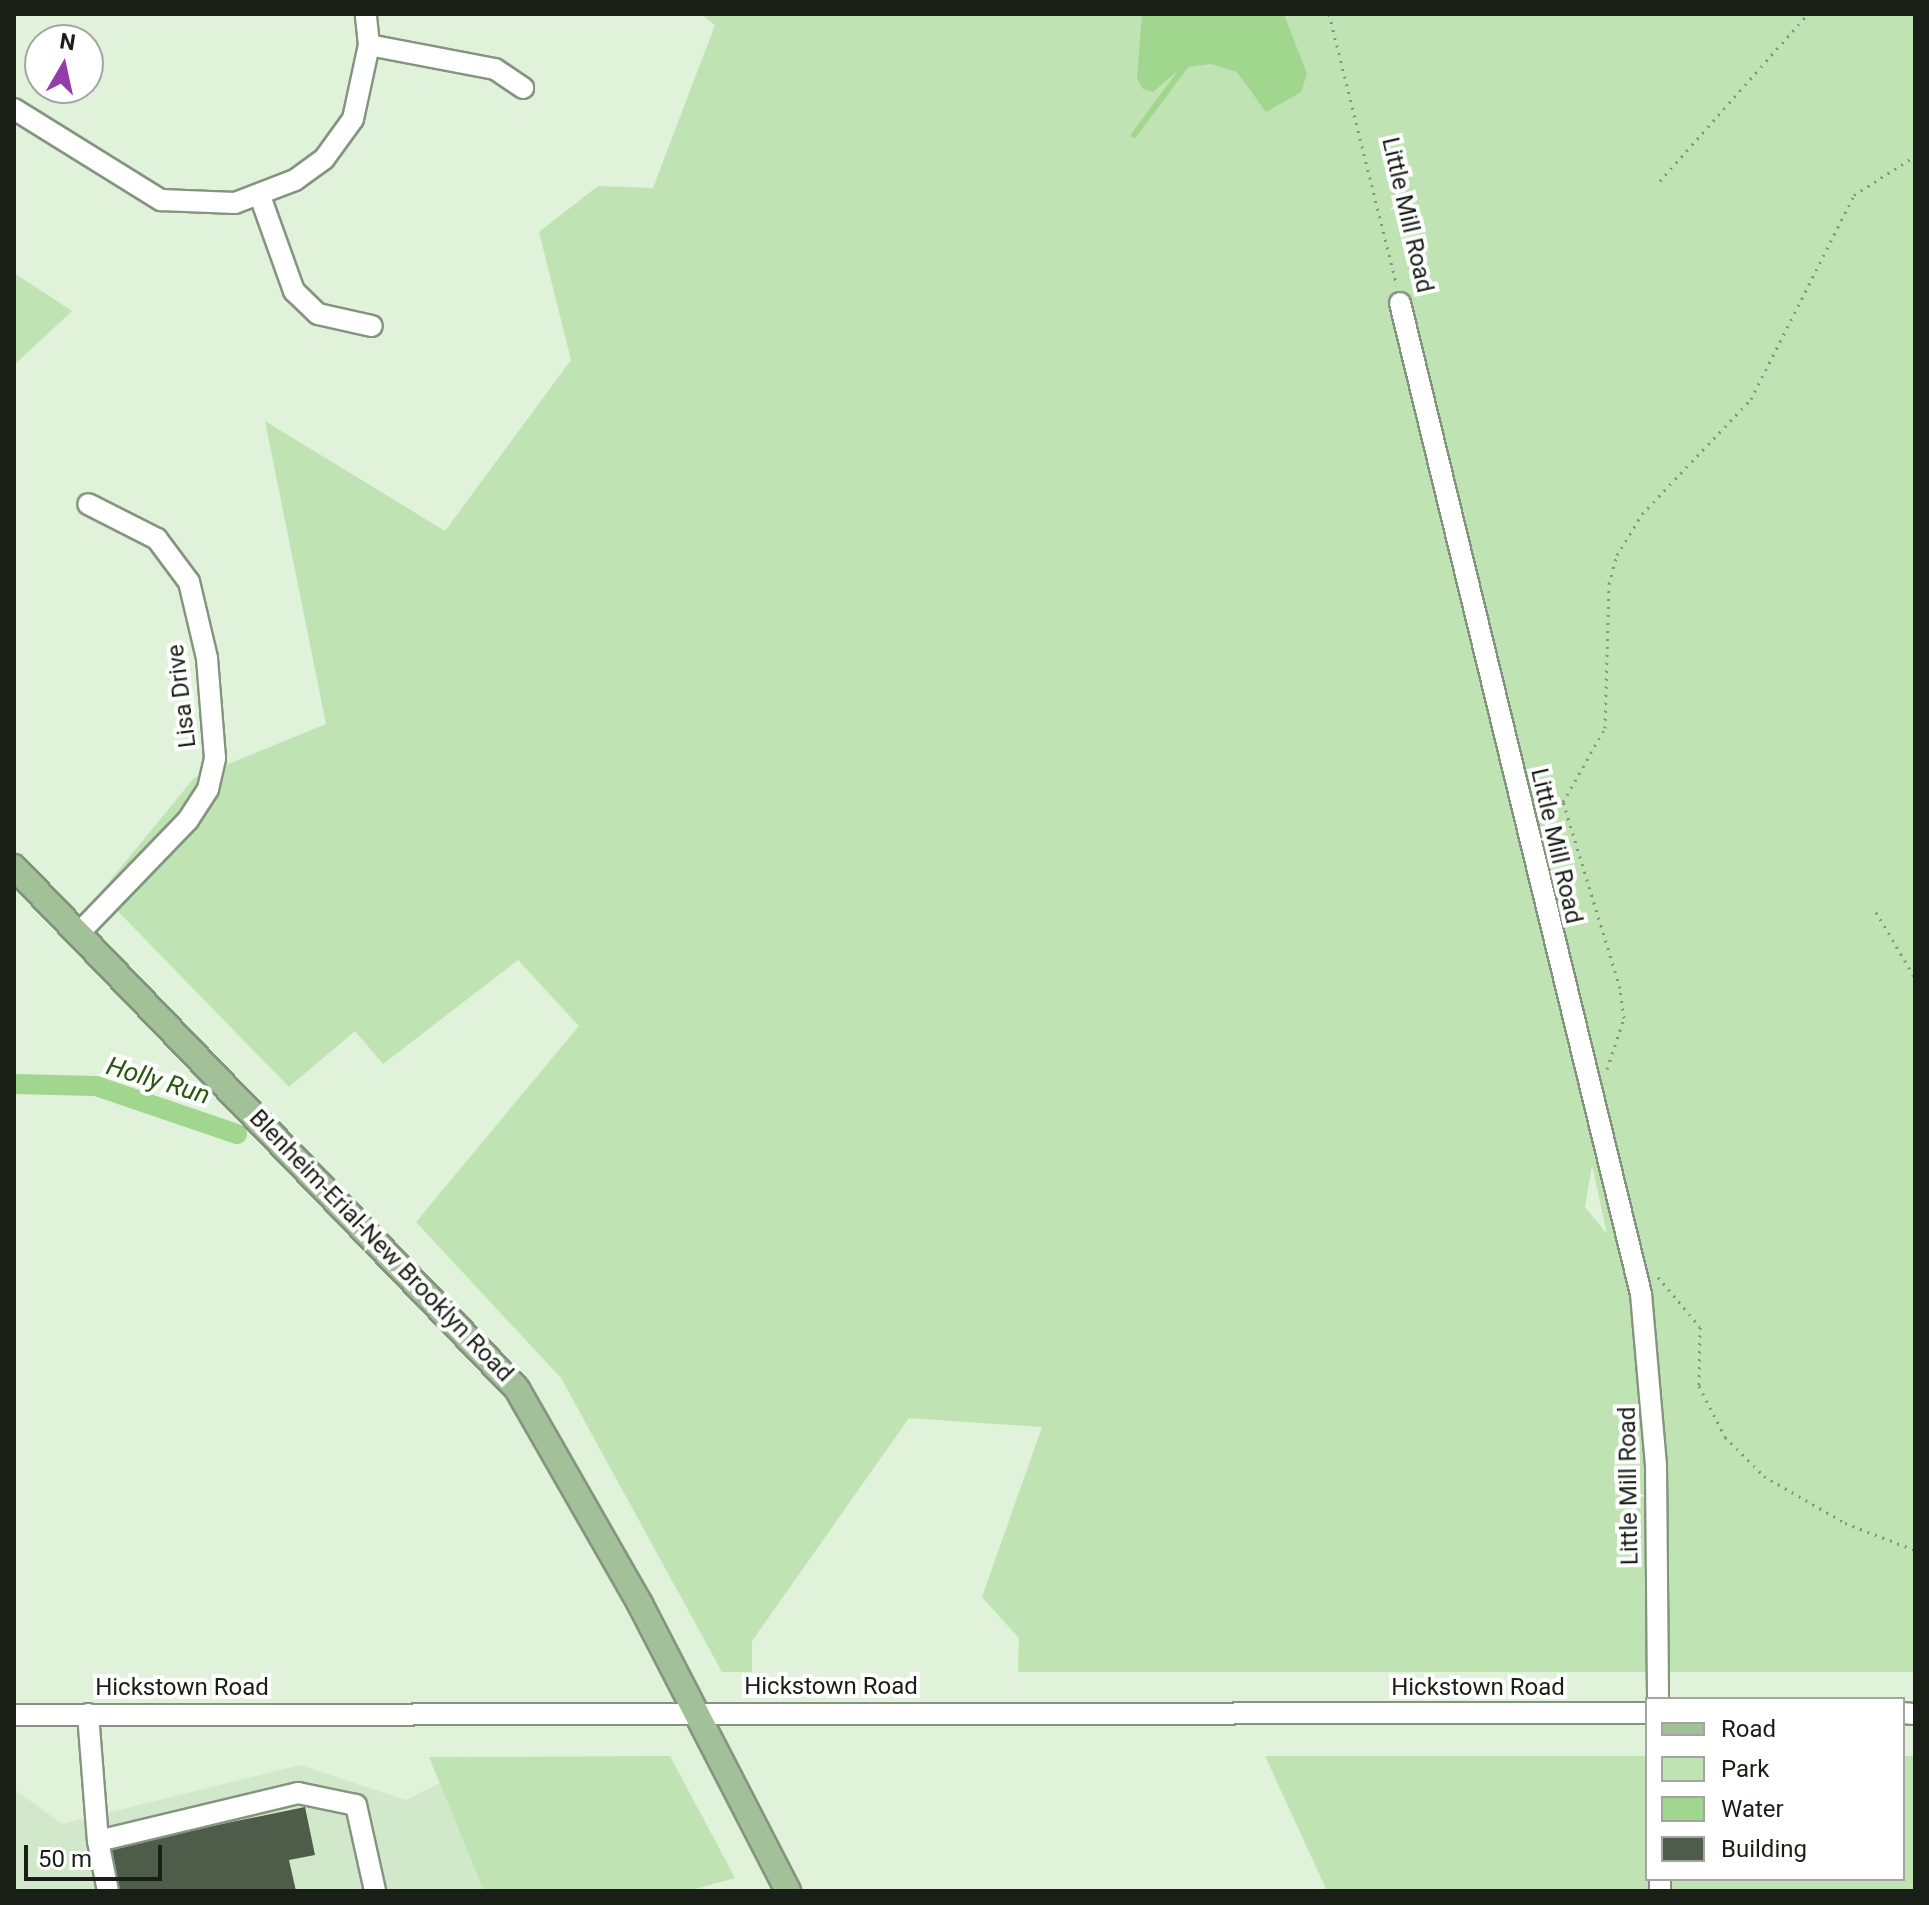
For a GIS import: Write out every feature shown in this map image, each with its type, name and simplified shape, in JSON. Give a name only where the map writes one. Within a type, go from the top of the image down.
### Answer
[{"type":"main road","name":"Blenheim-Erial-New Brooklyn Road","points":[[14,867],[517,1389],[640,1604],[692,1713],[788,1891]]},
{"type":"street","points":[[14,109],[161,200],[204,206],[260,196],[324,159],[353,119],[369,45],[366,14]]},
{"type":"street","points":[[369,45],[495,69],[523,88]]},
{"type":"street","points":[[260,196],[294,291],[318,314],[372,326]]},
{"type":"street","name":"Little Mill Road","points":[[1400,303],[1641,1294],[1655,1437],[1658,1697]]},
{"type":"street","name":"Lisa Drive","points":[[79,933],[188,820],[208,789],[215,758],[207,658],[189,582],[157,539],[88,504]]},
{"type":"street","name":"Hickstown Road","points":[[14,1715],[1645,1713]]},
{"type":"street","points":[[88,1714],[98,1841],[108,1891]]},
{"type":"street","points":[[98,1841],[298,1793],[336,1797],[356,1805],[362,1818],[375,1891]]},
{"type":"path","name":"Little Mill Road","points":[[1329,14],[1400,303]]},
{"type":"path","points":[[1660,181],[1808,14]]},
{"type":"path","points":[[1607,1073],[1611,1039],[1624,1018],[1620,988],[1563,802],[1605,728],[1609,584],[1617,555],[1642,514],[1751,399],[1854,195],[1915,156]]},
{"type":"path","points":[[1876,912],[1915,978]]},
{"type":"path","points":[[1652,1267],[1700,1327],[1699,1386],[1725,1437],[1764,1476],[1845,1523],[1915,1550]]},
{"type":"shaded area","points":[[300,1765],[406,1800],[440,1783],[484,1891],[14,1891],[14,1789],[62,1824]]},
{"type":"green space","points":[[701,14],[1915,14],[1915,1672],[1018,1672],[1019,1638],[982,1597],[1042,1427],[909,1418],[752,1641],[752,1672],[722,1672],[561,1378],[416,1222],[579,1026],[518,960],[383,1064],[355,1031],[289,1087],[100,893],[194,778],[326,724],[265,421],[445,531],[571,360],[539,232],[598,186],[653,188],[715,25]],"holes":[[[1592,1165],[1607,1234],[1585,1207]]]},
{"type":"green space","points":[[14,273],[72,311],[14,365]]},
{"type":"green space","points":[[670,1756],[735,1878],[688,1891],[484,1891],[429,1757]]},
{"type":"green space","points":[[1265,1756],[1645,1756],[1645,1881],[1905,1881],[1905,1756],[1915,1756],[1915,1891],[1327,1891]]},
{"type":"water","points":[[1142,14],[1284,14],[1307,74],[1301,92],[1266,112],[1237,72],[1211,64],[1181,68],[1153,92],[1143,89],[1137,78]]},
{"type":"building","points":[[305,1807],[315,1855],[289,1860],[296,1891],[113,1891],[105,1848]]},
{"type":"waterway","points":[[1134,135],[1189,61]]},
{"type":"waterway","name":"Holly Run","points":[[14,1084],[96,1086],[237,1134]]}]
